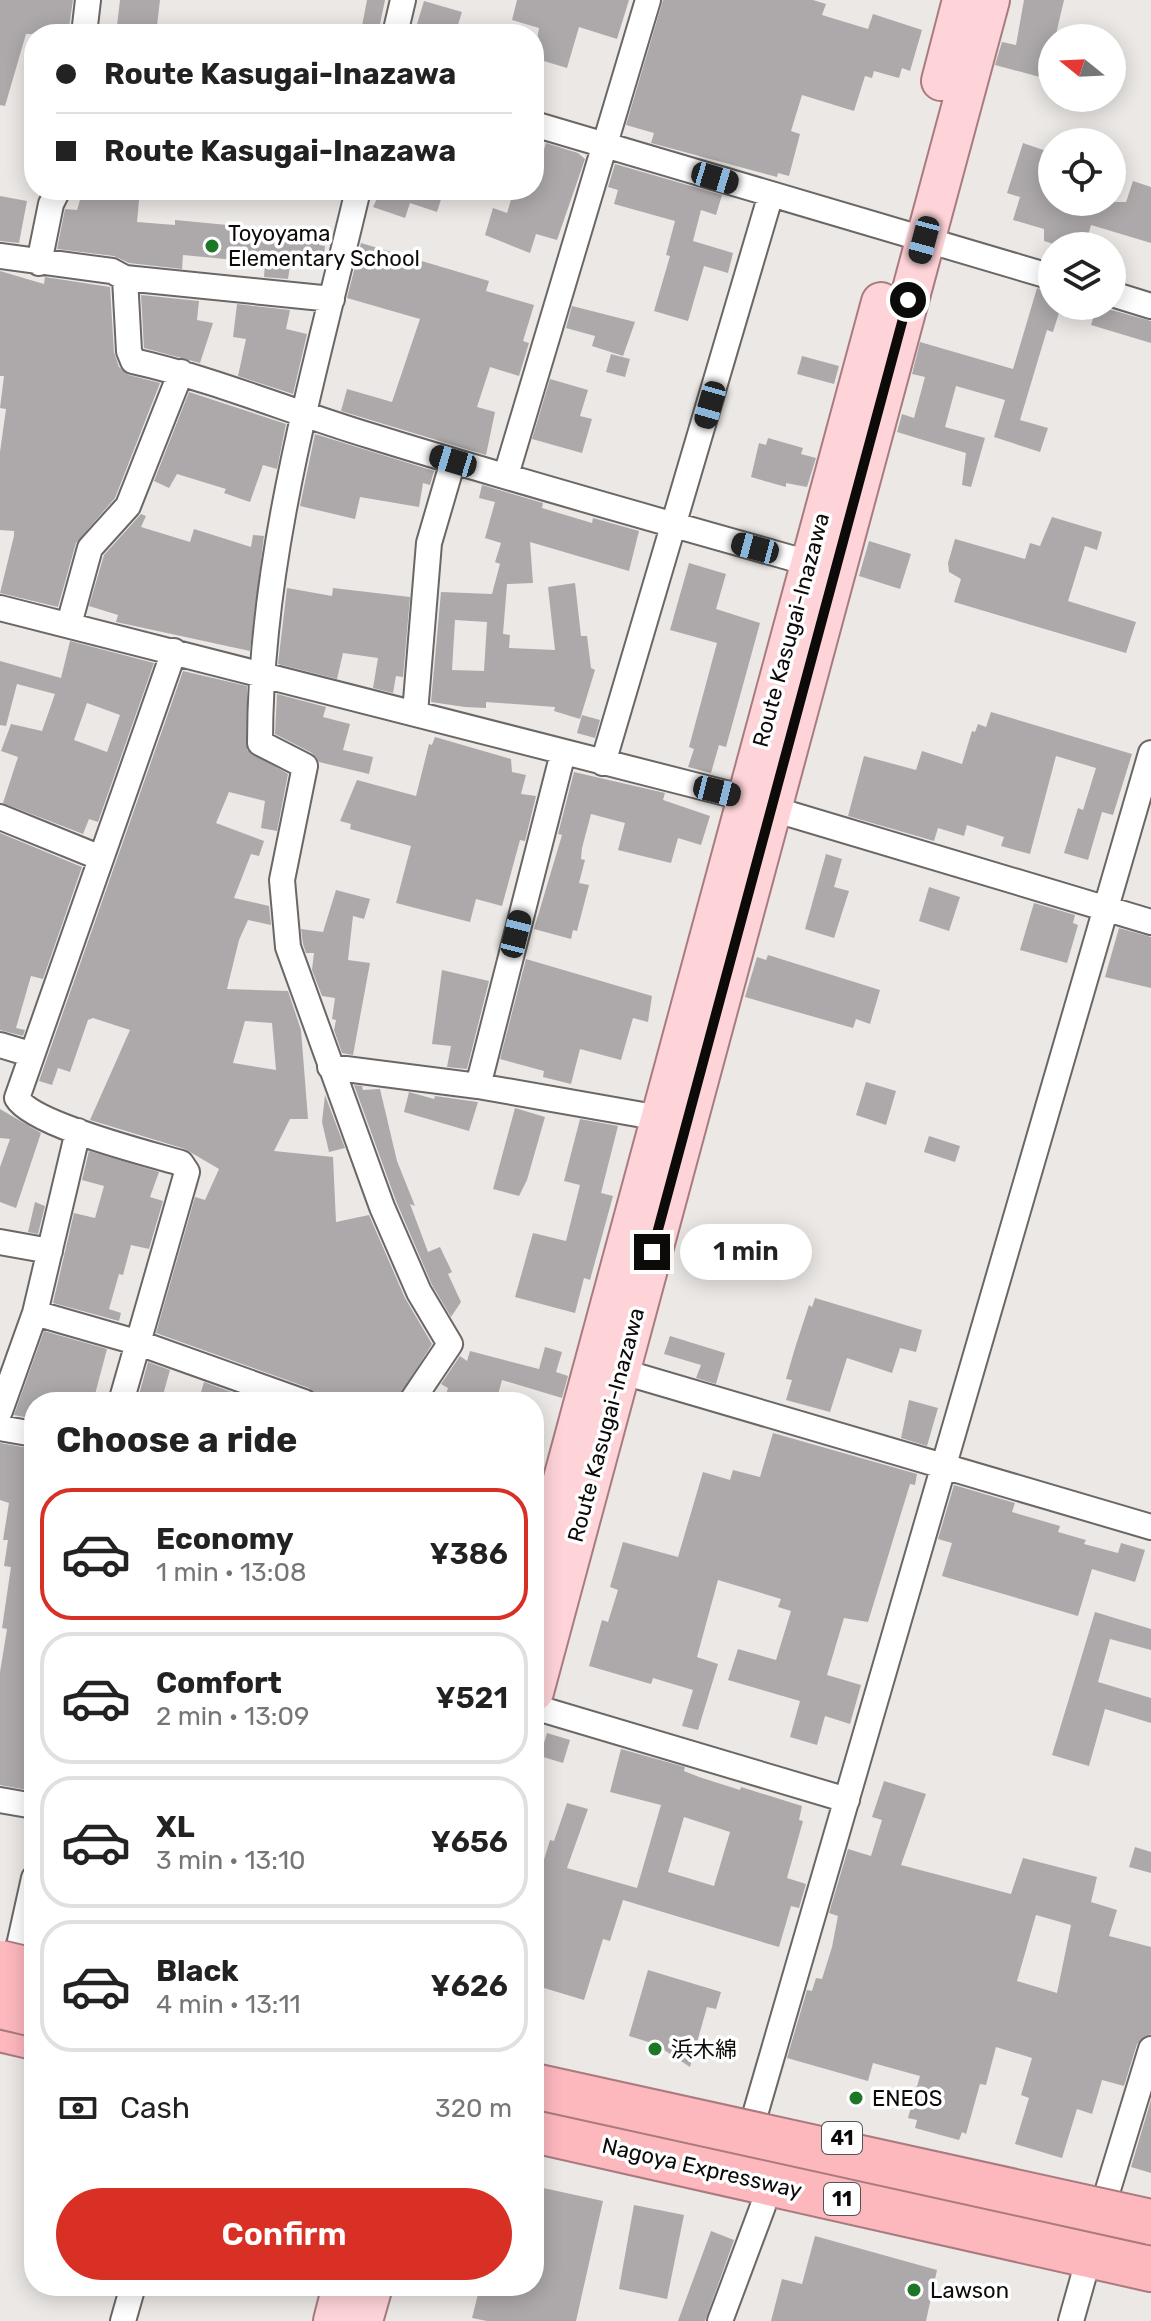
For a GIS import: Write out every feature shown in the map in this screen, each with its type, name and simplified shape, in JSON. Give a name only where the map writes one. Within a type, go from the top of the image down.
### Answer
[{"type":"highway","points":[[0,2006],[24,2012]]},
{"type":"highway","points":[[0,2029],[24,2035]]},
{"type":"highway","name":"41","points":[[544,2069],[1151,2206]]},
{"type":"highway","points":[[544,2086],[716,2122],[734,2145],[1151,2244]]},
{"type":"highway","name":"Nagoya Expressway","points":[[544,2086],[1151,2222]]},
{"type":"highway","name":"Nagoya Expressway","points":[[544,2132],[1151,2269]]},
{"type":"highway","points":[[544,2156],[1151,2291]]},
{"type":"main road","name":"Route Kasugai-Inazawa","points":[[544,1611],[556,1514],[620,1371],[759,804],[912,236],[962,0]]},
{"type":"main road","name":"Route Kasugai-Inazawa","points":[[544,1553],[660,1118],[759,804],[809,563],[990,0]]},
{"type":"main road","points":[[333,2321],[339,2296]]},
{"type":"main road","points":[[363,2321],[370,2296]]},
{"type":"street","points":[[85,24],[88,0]]},
{"type":"street","points":[[397,24],[403,0]]},
{"type":"street","points":[[506,475],[648,0]]},
{"type":"street","points":[[544,127],[1038,273]]},
{"type":"street","points":[[603,763],[771,194]]},
{"type":"street","points":[[39,263],[53,200]]},
{"type":"street","points":[[356,200],[302,415],[260,674],[260,743],[305,766],[282,880],[288,947],[330,1067],[413,1277],[450,1344],[418,1392]]},
{"type":"street","points":[[0,256],[112,271],[125,278],[332,299]]},
{"type":"street","points":[[125,278],[133,361],[181,372],[302,415],[453,461],[809,563]]},
{"type":"street","points":[[1126,298],[1151,306]]},
{"type":"street","points":[[69,624],[90,548],[128,506],[181,372]]},
{"type":"street","points":[[415,713],[429,543],[453,461]]},
{"type":"street","points":[[0,608],[759,804],[1151,922]]},
{"type":"street","points":[[124,1392],[187,1172],[181,1163],[78,1131],[23,1107],[17,1098],[174,651]]},
{"type":"street","points":[[478,1086],[563,753]]},
{"type":"street","points":[[754,2118],[1151,753]]},
{"type":"street","points":[[0,817],[101,858]]},
{"type":"street","points":[[0,1045],[30,1054]]},
{"type":"street","points":[[330,1067],[478,1086],[660,1118]]},
{"type":"street","points":[[0,1411],[35,1313],[78,1131]]},
{"type":"street","points":[[0,1242],[50,1251]]},
{"type":"street","points":[[35,1313],[136,1342],[276,1392]]},
{"type":"street","points":[[620,1371],[1151,1527]]},
{"type":"street","points":[[0,1428],[24,1432]]},
{"type":"street","points":[[544,1710],[847,1800]]},
{"type":"street","points":[[0,1800],[24,1804]]},
{"type":"street","points":[[0,2022],[24,1924]]},
{"type":"street","points":[[1106,2196],[1151,2049]]},
{"type":"street","points":[[720,2321],[763,2206]]},
{"type":"street","points":[[1071,2321],[1084,2275]]},
{"type":"street","points":[[123,2321],[130,2296]]},
{"type":"building","points":[[0,0],[73,0],[69,24],[24,24],[24,41],[5,106],[0,105]]},
{"type":"building","points":[[120,0],[160,0],[157,24],[117,24]]},
{"type":"building","points":[[367,0],[385,0],[380,24],[362,24]]},
{"type":"building","points":[[517,0],[629,0],[617,39],[579,27],[567,68],[544,61],[544,24],[512,20]]},
{"type":"building","points":[[663,0],[813,0],[826,4],[822,15],[868,29],[873,14],[922,30],[910,71],[902,68],[899,78],[874,71],[872,78],[865,76],[854,111],[802,95],[791,131],[800,134],[789,176],[778,173],[777,177],[651,143],[654,133],[626,125]]},
{"type":"building","points":[[1024,0],[1064,0],[1058,24],[1038,24],[1038,76],[995,65],[1002,42],[1016,45]]},
{"type":"building","points":[[424,1],[462,12],[458,24],[417,24]]},
{"type":"building","points":[[546,143],[578,153],[585,159],[557,240],[536,234],[530,253],[485,235],[493,208],[507,213],[511,200],[544,200]]},
{"type":"building","points":[[1023,143],[1038,148],[1038,216],[1126,216],[1126,202],[1133,181],[1151,187],[1151,243],[1126,236],[1126,232],[1091,225],[1089,232],[1044,232],[1044,229],[1013,220],[1020,197],[1007,193]]},
{"type":"building","points":[[615,164],[722,195],[716,215],[701,210],[693,241],[733,253],[728,273],[704,266],[688,321],[654,311],[670,256],[666,255],[675,221],[614,204],[618,190],[608,187]]},
{"type":"building","points":[[0,196],[27,201],[19,243],[0,241]]},
{"type":"building","points":[[80,200],[139,200],[137,222],[175,225],[175,220],[320,234],[319,245],[325,246],[323,268],[290,266],[288,279],[264,277],[265,263],[183,255],[182,269],[129,263],[114,256],[57,249],[65,209],[77,210]]},
{"type":"building","points":[[376,200],[441,200],[437,212],[410,203],[405,218],[373,207]]},
{"type":"building","points":[[361,243],[489,281],[486,291],[534,305],[523,341],[529,343],[519,376],[490,367],[477,407],[495,412],[486,455],[341,411],[347,389],[392,402],[420,319],[347,298]]},
{"type":"building","points":[[0,271],[44,284],[45,277],[110,287],[114,352],[119,367],[129,375],[160,383],[115,498],[76,543],[58,607],[0,593],[14,531],[0,530],[0,452],[6,409],[0,408],[4,376],[0,376]]},
{"type":"building","points":[[1038,288],[1038,320],[1057,320],[1053,332],[1047,330],[1020,420],[1048,428],[1040,452],[994,437],[1005,400],[956,386],[945,427],[985,438],[971,487],[962,485],[966,453],[897,432],[902,414],[914,418],[925,377],[912,374],[920,342],[1013,369]]},
{"type":"building","points":[[141,295],[199,301],[197,320],[213,323],[200,363],[144,348]]},
{"type":"building","points":[[237,304],[290,310],[286,329],[307,334],[293,394],[238,376],[246,339],[233,337]]},
{"type":"building","points":[[572,306],[635,322],[623,356],[592,346],[595,336],[566,328]]},
{"type":"building","points":[[1126,314],[1151,321],[1151,343],[1091,325],[1093,320],[1126,320]]},
{"type":"building","points":[[611,354],[630,359],[625,377],[606,372]]},
{"type":"building","points":[[802,356],[839,366],[834,384],[797,374]]},
{"type":"building","points":[[550,379],[588,390],[580,416],[592,419],[582,453],[532,439]]},
{"type":"building","points":[[189,392],[286,424],[277,469],[263,465],[250,502],[224,493],[226,489],[177,474],[169,488],[154,481]]},
{"type":"building","points":[[315,434],[434,471],[430,485],[423,483],[419,507],[360,497],[355,519],[300,506]]},
{"type":"building","points":[[768,438],[803,448],[801,454],[816,458],[807,487],[786,483],[786,487],[751,477],[759,443],[766,445]]},
{"type":"building","points":[[482,485],[543,503],[542,508],[592,523],[593,518],[639,531],[629,571],[530,542],[533,583],[507,584],[503,634],[510,635],[509,648],[555,650],[548,587],[575,583],[581,636],[587,636],[591,668],[595,670],[580,719],[554,711],[555,707],[486,702],[486,708],[431,702],[441,592],[492,594],[500,564],[495,562],[501,543],[485,538],[495,502],[479,498]],"holes":[[[455,620],[487,622],[484,671],[452,670]]]},
{"type":"building","points":[[141,514],[146,516],[141,527],[190,542],[194,529],[251,547],[253,535],[264,536],[250,651],[116,622],[118,615],[89,606],[104,555]]},
{"type":"building","points":[[1052,517],[1102,532],[1097,550],[1085,546],[1068,601],[1136,622],[1126,653],[954,602],[961,579],[949,572],[948,563],[955,539],[1025,559],[1030,543],[1040,546]]},
{"type":"building","points":[[869,541],[911,554],[900,589],[859,576]]},
{"type":"building","points":[[689,563],[726,574],[716,609],[760,623],[726,747],[719,745],[711,773],[688,767],[694,749],[689,747],[717,643],[670,630]]},
{"type":"building","points":[[287,588],[332,596],[333,588],[410,597],[403,677],[396,676],[393,693],[373,688],[378,658],[343,653],[337,679],[278,664]]},
{"type":"building","points":[[70,641],[154,663],[98,822],[89,819],[83,834],[3,803],[18,757],[1,751],[11,724],[42,731],[55,694],[17,684],[6,726],[0,725],[0,661],[61,678]],"holes":[[[87,703],[120,715],[107,752],[74,740]]]},
{"type":"building","points":[[183,671],[247,686],[247,750],[288,774],[277,831],[261,828],[265,801],[229,792],[216,823],[264,841],[259,856],[251,854],[234,898],[269,906],[271,925],[248,920],[239,940],[227,989],[288,991],[301,1030],[308,1119],[290,1119],[274,1151],[333,1157],[336,1222],[369,1215],[405,1298],[432,1344],[402,1392],[312,1392],[309,1388],[156,1333],[195,1197],[205,1200],[219,1169],[185,1149],[90,1120],[130,1030],[93,1018],[88,1020],[70,1072],[58,1068],[52,1085],[39,1081]],"holes":[[[245,1021],[272,1023],[276,1070],[233,1063]]]},
{"type":"building","points":[[277,694],[326,707],[323,717],[350,724],[343,750],[373,757],[369,774],[319,762],[312,753],[275,734]]},
{"type":"building","points":[[991,712],[1132,754],[1113,815],[1102,812],[1088,860],[1064,853],[1078,808],[1083,810],[1096,768],[1056,756],[1030,854],[1001,846],[1004,837],[967,825],[964,836],[938,828],[934,841],[848,816],[864,756],[916,770],[922,751],[962,764],[972,731],[975,732],[978,724],[986,727]]},
{"type":"building","points":[[582,715],[600,720],[595,738],[577,733]]},
{"type":"building","points":[[435,737],[511,759],[512,772],[526,775],[521,794],[536,796],[525,841],[520,840],[502,906],[476,899],[470,922],[396,903],[411,846],[350,829],[351,824],[340,821],[357,780],[416,796],[429,744],[432,745]]},
{"type":"building","points":[[574,772],[665,793],[663,800],[710,816],[701,845],[678,838],[671,863],[618,850],[625,823],[591,814],[582,848],[581,859],[585,860],[579,883],[589,885],[577,931],[573,930],[571,939],[534,929],[562,835],[558,834]]},
{"type":"building","points":[[0,833],[82,867],[43,979],[31,976],[16,1028],[25,1030],[23,1036],[0,1030]]},
{"type":"building","points":[[826,854],[842,859],[834,887],[849,891],[834,938],[805,929]]},
{"type":"building","points":[[929,887],[960,897],[949,931],[919,921]]},
{"type":"building","points":[[336,890],[370,899],[364,919],[353,916],[348,960],[370,963],[353,1055],[342,1053],[334,1030],[336,1020],[332,1019],[335,998],[322,996],[312,970],[314,953],[306,953],[301,929],[323,932]]},
{"type":"building","points":[[1034,903],[1075,915],[1073,923],[1078,925],[1067,963],[1020,950]]},
{"type":"building","points":[[1119,928],[1151,937],[1151,988],[1105,977]]},
{"type":"building","points":[[768,955],[880,990],[870,1024],[856,1019],[853,1028],[745,997],[757,957],[766,960]]},
{"type":"building","points":[[526,959],[652,996],[648,1022],[633,1018],[621,1060],[580,1049],[571,1084],[543,1077],[544,1071],[500,1059]]},
{"type":"building","points":[[442,970],[489,981],[467,1069],[447,1067],[451,1046],[432,1044]]},
{"type":"building","points":[[866,1082],[896,1091],[886,1125],[856,1115]]},
{"type":"building","points":[[354,1085],[362,1086],[363,1090],[380,1089],[397,1161],[415,1206],[410,1204],[428,1252],[440,1247],[452,1272],[448,1274],[461,1302],[451,1317],[432,1285],[396,1201]]},
{"type":"building","points":[[409,1092],[434,1099],[435,1096],[478,1102],[469,1131],[404,1112]]},
{"type":"building","points":[[325,1095],[345,1148],[329,1152],[322,1122]]},
{"type":"building","points":[[515,1108],[545,1117],[527,1180],[519,1196],[493,1189]]},
{"type":"building","points":[[0,1109],[41,1133],[16,1208],[0,1202],[0,1167],[10,1139],[0,1138]]},
{"type":"building","points":[[580,1119],[618,1126],[601,1193],[613,1196],[590,1280],[584,1278],[575,1313],[515,1297],[533,1233],[566,1241],[580,1185],[564,1181]]},
{"type":"building","points":[[929,1136],[960,1146],[955,1162],[924,1152]]},
{"type":"building","points":[[89,1151],[159,1172],[150,1197],[163,1201],[149,1249],[131,1245],[109,1309],[121,1313],[119,1321],[53,1303],[74,1213],[95,1218],[104,1186],[82,1180]]},
{"type":"building","points":[[35,1202],[45,1206],[38,1234],[28,1232]]},
{"type":"building","points":[[815,1298],[922,1330],[916,1352],[900,1348],[892,1373],[847,1358],[830,1412],[786,1400],[792,1380],[786,1379],[809,1305],[812,1307]]},
{"type":"building","points":[[44,1331],[107,1349],[96,1392],[24,1392],[24,1417],[14,1415]]},
{"type":"building","points":[[670,1336],[725,1353],[716,1384],[696,1378],[701,1365],[664,1354]]},
{"type":"building","points":[[545,1347],[562,1352],[556,1372],[568,1376],[562,1398],[502,1380],[499,1392],[447,1392],[448,1388],[441,1384],[460,1356],[467,1361],[470,1351],[539,1369]]},
{"type":"building","points":[[148,1362],[170,1370],[164,1392],[140,1392]]},
{"type":"building","points":[[204,1382],[232,1392],[201,1392]]},
{"type":"building","points":[[909,1400],[938,1408],[927,1446],[901,1438]]},
{"type":"building","points":[[773,1433],[917,1474],[915,1485],[910,1484],[868,1622],[844,1618],[827,1675],[861,1685],[850,1724],[825,1716],[817,1745],[790,1737],[800,1701],[728,1680],[738,1649],[776,1660],[791,1611],[778,1607],[781,1599],[718,1580],[697,1657],[718,1664],[698,1730],[682,1726],[693,1690],[653,1678],[651,1684],[589,1666],[602,1620],[608,1622],[618,1590],[610,1587],[623,1542],[678,1557],[703,1472],[730,1480],[733,1470],[760,1477]]},
{"type":"building","points":[[0,1443],[24,1447],[24,1789],[0,1785],[0,1672],[7,1629],[2,1628],[11,1567],[4,1566],[8,1540],[3,1540],[9,1503],[0,1500]]},
{"type":"building","points":[[954,1485],[1015,1503],[1012,1512],[1060,1526],[1058,1532],[1086,1540],[1084,1544],[1118,1553],[1121,1543],[1145,1550],[1135,1582],[1092,1569],[1078,1616],[942,1576],[952,1543],[938,1539]]},
{"type":"building","points":[[1095,1612],[1151,1629],[1151,1650],[1110,1639],[1098,1682],[1151,1698],[1151,1723],[1105,1709],[1089,1766],[1052,1755]]},
{"type":"building","points":[[547,1733],[570,1740],[563,1763],[544,1757]]},
{"type":"building","points":[[621,1749],[685,1767],[684,1771],[740,1790],[741,1787],[802,1806],[799,1820],[803,1821],[787,1878],[806,1884],[799,1908],[791,1906],[779,1947],[623,1900],[610,1941],[603,1939],[584,2000],[544,1988],[544,1860],[567,1803],[588,1809],[567,1868],[637,1888],[661,1805],[610,1792]],"holes":[[[684,1817],[730,1832],[714,1886],[668,1872]]]},
{"type":"building","points":[[884,1781],[926,1794],[901,1865],[1011,1894],[1023,1858],[1097,1877],[1091,1902],[1117,1910],[1109,1936],[1151,1947],[1151,2034],[1137,2044],[1124,2086],[1102,2080],[1092,2114],[1077,2109],[1062,2158],[1015,2144],[1029,2098],[1021,2095],[1032,2058],[996,2047],[986,2085],[980,2084],[966,2134],[962,2132],[959,2140],[915,2128],[917,2120],[908,2118],[920,2076],[873,2063],[868,2081],[787,2058],[807,1990],[812,1991],[816,1978],[822,1979],[832,1947],[838,1916],[829,1913],[848,1849],[871,1856],[882,1820],[872,1817]],"holes":[[[1036,1915],[1071,1925],[1057,1993],[1017,1981]]]},
{"type":"building","points":[[1135,1847],[1151,1852],[1151,1873],[1129,1867]]},
{"type":"building","points":[[648,1970],[721,1992],[716,2009],[707,2007],[690,2067],[655,2044],[629,2036]]},
{"type":"building","points":[[1151,2100],[1151,2173],[1131,2167]]},
{"type":"building","points":[[544,2188],[603,2201],[576,2321],[487,2321],[472,2318],[478,2296],[544,2296]]},
{"type":"building","points":[[634,2205],[684,2215],[667,2299],[619,2289]]},
{"type":"building","points":[[711,2231],[734,2240],[705,2321],[678,2321]]},
{"type":"building","points":[[815,2236],[937,2270],[926,2321],[771,2321],[782,2279],[802,2284]]},
{"type":"place","name":"Toyoyama Elementary School","points":[[212,246]]},
{"type":"place","name":"浜木綿","points":[[655,2049]]},
{"type":"place","name":"ENEOS","points":[[856,2098]]},
{"type":"place","name":"Lawson","points":[[914,2290]]},
{"type":"route","points":[[652,1252],[908,300]]}]
